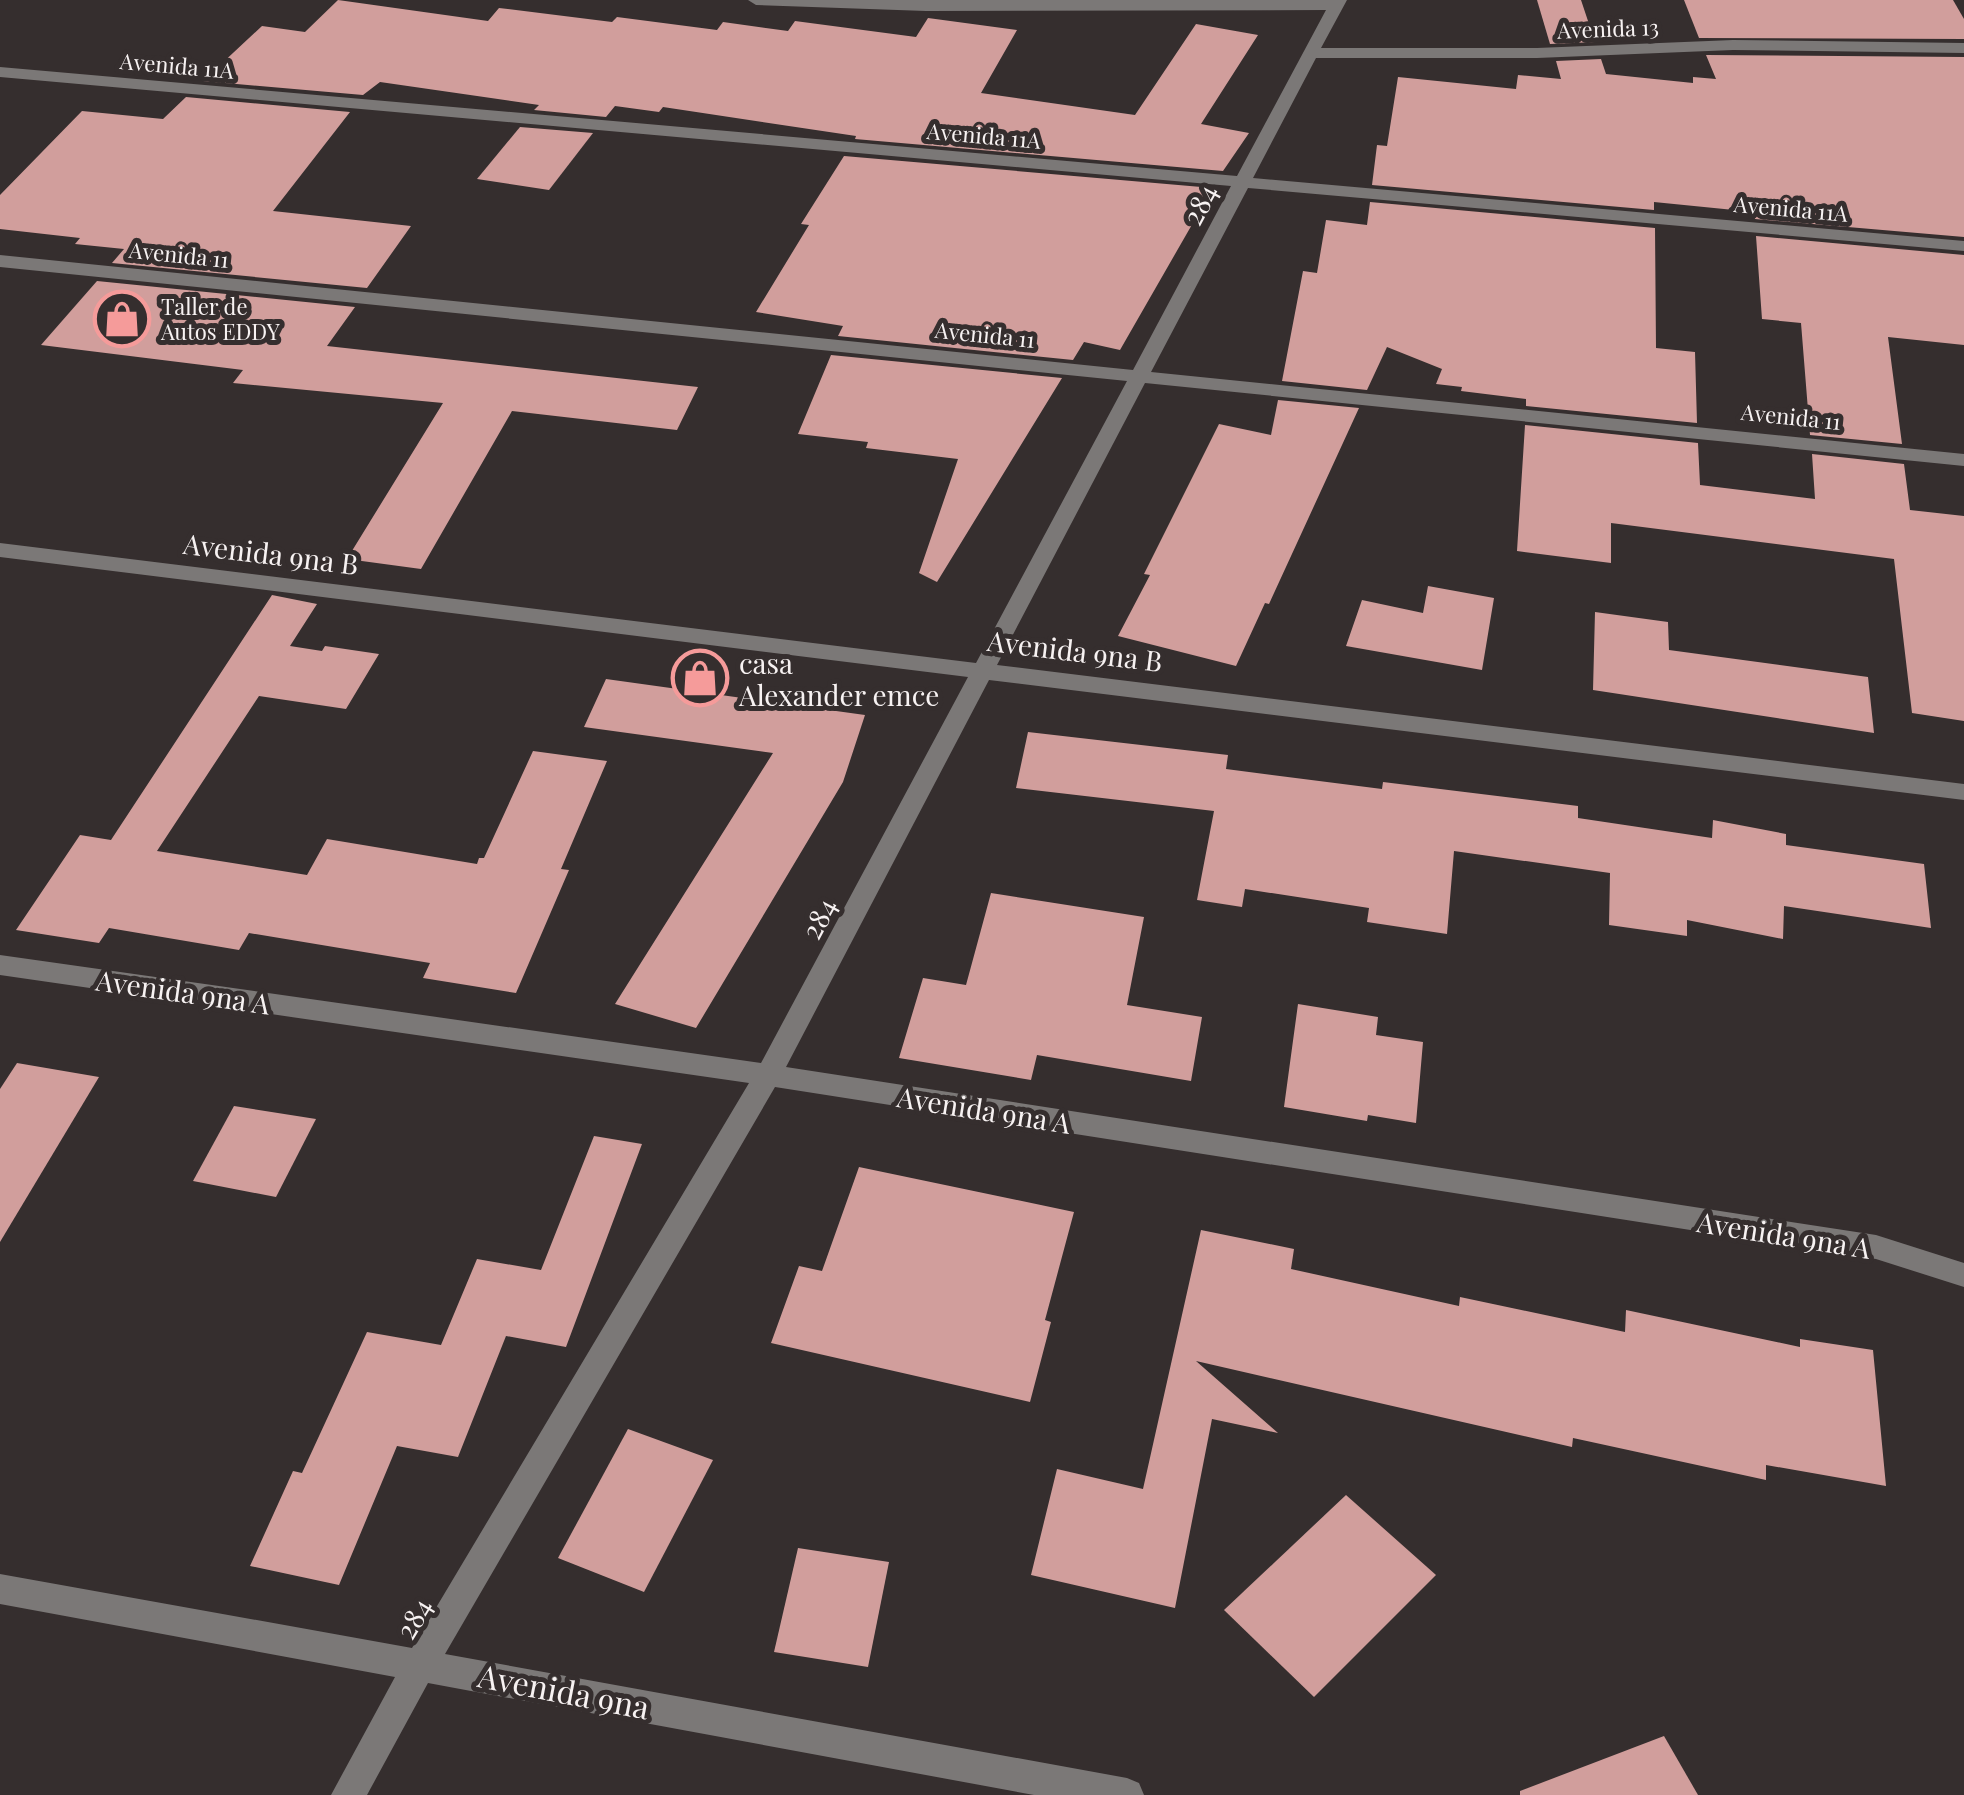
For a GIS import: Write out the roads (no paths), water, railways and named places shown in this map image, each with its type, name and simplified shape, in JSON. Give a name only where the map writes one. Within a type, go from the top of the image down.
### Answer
[{"type":"street","points":[[756,0],[926,6],[1338,3]]},
{"type":"street","points":[[1309,53],[1338,3]]},
{"type":"street","name":"Avenida 13","points":[[1309,53],[1537,53],[1753,45],[1964,48]]},
{"type":"street","name":"284","points":[[348,1795],[768,1075],[1143,374],[1309,53]]},
{"type":"street","name":"Avenida 11A","points":[[0,72],[1964,246]]},
{"type":"street","name":"Avenida 11","points":[[0,261],[1964,460]]},
{"type":"street","name":"Avenida 9na B","points":[[0,550],[1964,792]]},
{"type":"street","name":"Avenida 9na A","points":[[0,965],[768,1075],[1876,1248],[1964,1275]]},
{"type":"street","name":"Avenida 9na","points":[[0,1589],[1127,1795]]},
{"type":"place","name":"Taller de Autos EDDY","points":[[122,319]]},
{"type":"place","name":"casa Alexander emce","points":[[700,678]]}]
